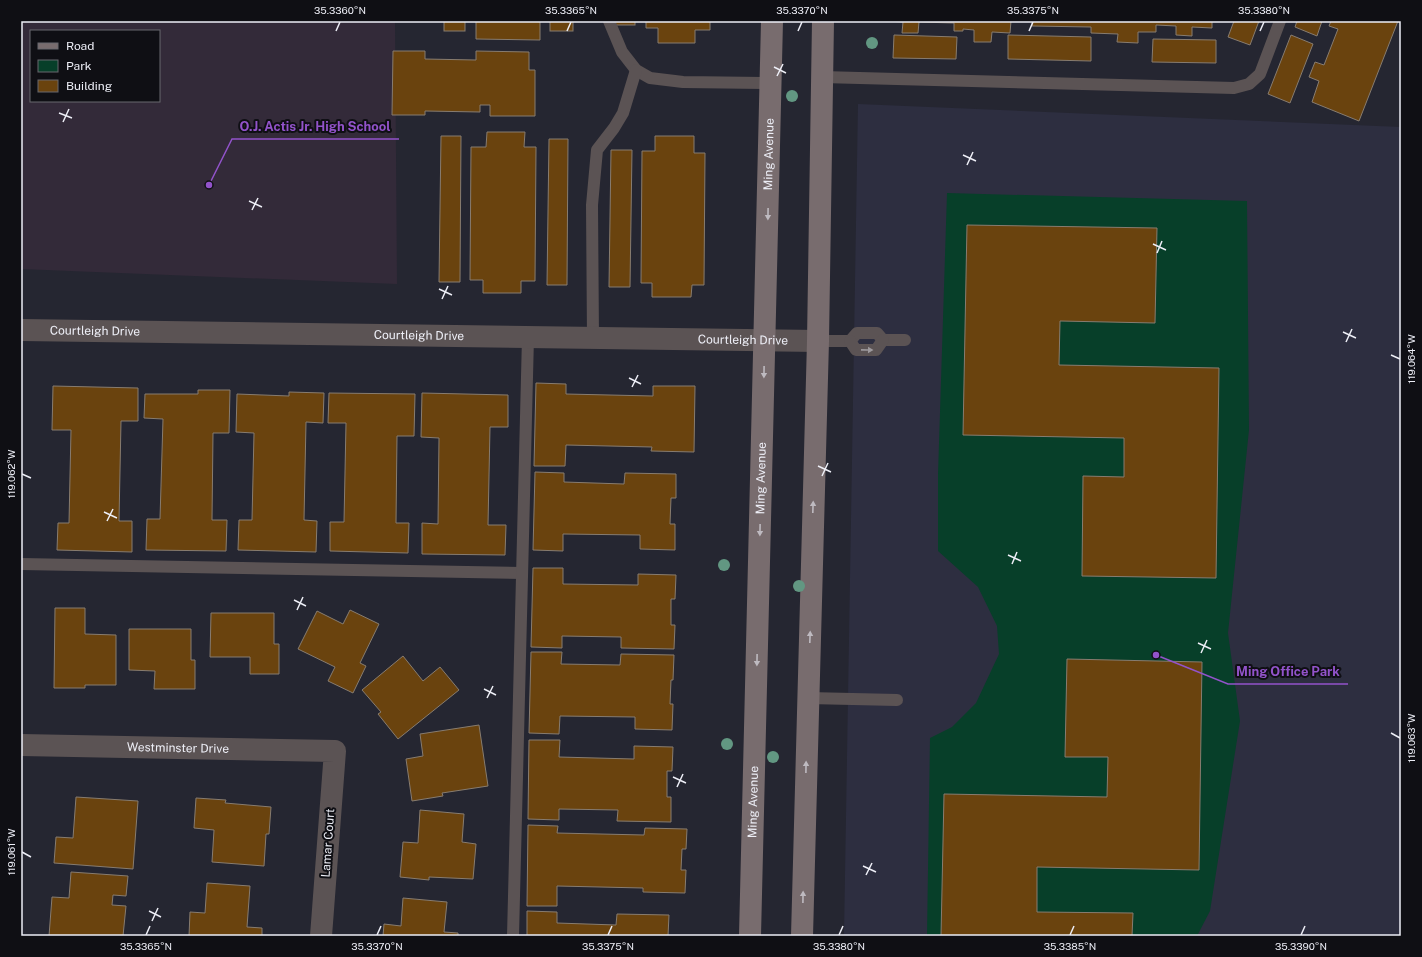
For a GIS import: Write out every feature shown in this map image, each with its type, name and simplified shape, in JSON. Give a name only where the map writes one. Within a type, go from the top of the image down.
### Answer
[{"type":"main road","name":"Ming Avenue","points":[[750,936],[772,21]]},
{"type":"main road","points":[[802,936],[818,341],[823,21]]},
{"type":"street","name":"Courtleigh Drive","points":[[21,330],[818,341]]},
{"type":"street","name":"Westminster Drive","points":[[21,745],[335,751]]},
{"type":"street","name":"Lamar Court","points":[[321,936],[335,751]]},
{"type":"lane","points":[[609,21],[622,52],[636,70],[650,78],[683,82],[771,84]]},
{"type":"lane","points":[[822,77],[1234,88],[1250,84],[1260,74],[1280,21]]},
{"type":"lane","points":[[593,338],[592,205],[597,150],[614,128],[623,113],[636,70]]},
{"type":"lane","points":[[850,341],[856,333],[877,333],[883,340],[905,340]]},
{"type":"lane","points":[[513,936],[528,337]]},
{"type":"lane","points":[[850,341],[856,350],[876,350],[883,340]]},
{"type":"lane","points":[[818,341],[850,341]]},
{"type":"lane","points":[[21,564],[522,573]]},
{"type":"lane","points":[[808,698],[896,700]]},
{"type":"shaded area","points":[[21,21],[395,21],[397,284],[21,269]]},
{"type":"shaded area","points":[[858,104],[1401,127],[1401,936],[844,936]]},
{"type":"green space","points":[[947,193],[1247,201],[1249,430],[1228,633],[1240,721],[1210,911],[1197,936],[927,936],[930,738],[952,727],[976,703],[999,654],[997,626],[978,587],[938,551],[938,475]]},
{"type":"building","points":[[444,21],[465,21],[465,31],[444,31]]},
{"type":"building","points":[[476,21],[540,21],[540,40],[476,39]]},
{"type":"building","points":[[550,21],[573,21],[573,31],[550,31]]},
{"type":"building","points":[[615,21],[635,21],[635,25],[615,25]]},
{"type":"building","points":[[646,21],[710,21],[710,30],[695,30],[695,43],[658,43],[658,28],[646,28]]},
{"type":"building","points":[[888,21],[1011,21],[1010,33],[992,32],[991,42],[974,42],[974,30],[963,29],[963,31],[954,31],[954,23],[919,22],[918,33],[902,33],[903,22]]},
{"type":"building","points":[[1032,21],[1212,21],[1212,28],[1192,27],[1192,36],[1176,35],[1176,26],[1156,25],[1156,32],[1138,32],[1138,43],[1117,42],[1118,34],[1091,33],[1091,27],[1032,26]]},
{"type":"building","points":[[1234,21],[1259,21],[1250,45],[1228,37]]},
{"type":"building","points":[[1297,21],[1322,21],[1317,36],[1295,27]]},
{"type":"building","points":[[1331,21],[1398,21],[1359,121],[1312,102],[1319,81],[1309,77],[1315,62],[1324,65],[1338,29],[1329,26]]},
{"type":"building","points":[[894,35],[957,37],[956,59],[893,58]]},
{"type":"building","points":[[1008,35],[1091,37],[1091,61],[1008,59]]},
{"type":"building","points":[[1291,35],[1313,44],[1290,103],[1268,94]]},
{"type":"building","points":[[1153,39],[1216,40],[1216,63],[1152,62]]},
{"type":"building","points":[[393,51],[425,51],[425,59],[476,60],[476,51],[529,52],[529,70],[535,70],[535,116],[490,116],[490,105],[480,105],[480,112],[425,111],[425,115],[392,115]]},
{"type":"building","points":[[487,132],[525,132],[524,147],[536,147],[535,281],[521,281],[521,293],[483,293],[483,280],[470,280],[471,147],[486,147]]},
{"type":"building","points":[[441,136],[461,136],[460,282],[439,282]]},
{"type":"building","points":[[655,136],[694,136],[694,153],[705,153],[704,285],[692,285],[691,297],[652,297],[652,283],[641,283],[642,151],[655,151]]},
{"type":"building","points":[[549,139],[568,139],[567,285],[547,285]]},
{"type":"building","points":[[611,150],[632,150],[630,287],[609,287]]},
{"type":"building","points":[[967,225],[1157,228],[1155,323],[1060,321],[1059,365],[1219,368],[1216,578],[1082,576],[1083,476],[1124,477],[1124,438],[963,435]]},
{"type":"building","points":[[536,383],[566,384],[566,394],[653,396],[653,386],[695,386],[694,452],[651,451],[652,447],[566,445],[565,466],[534,466]]},
{"type":"building","points":[[53,386],[138,388],[138,421],[121,421],[119,521],[132,521],[132,552],[57,550],[58,523],[69,523],[71,430],[52,430]]},
{"type":"building","points":[[198,390],[230,390],[229,433],[213,433],[212,520],[227,520],[226,551],[146,550],[147,519],[160,519],[163,419],[144,418],[145,394],[198,394]]},
{"type":"building","points":[[289,392],[324,393],[323,423],[306,422],[304,520],[317,521],[316,552],[238,550],[239,520],[252,520],[254,433],[236,432],[237,394],[289,396]]},
{"type":"building","points":[[329,393],[415,394],[414,436],[397,436],[396,523],[409,523],[408,553],[330,551],[330,522],[344,522],[346,423],[328,423]]},
{"type":"building","points":[[422,393],[508,395],[508,427],[490,427],[488,525],[506,525],[505,555],[422,554],[422,523],[438,524],[439,438],[421,437]]},
{"type":"building","points":[[535,472],[564,473],[564,482],[624,484],[625,473],[676,474],[676,498],[671,498],[670,524],[675,524],[675,550],[640,549],[640,535],[563,534],[563,551],[533,550]]},
{"type":"building","points":[[533,568],[563,568],[563,584],[638,585],[638,574],[676,575],[675,599],[671,599],[671,625],[675,625],[674,649],[621,648],[621,637],[562,636],[562,648],[531,647]]},
{"type":"building","points":[[55,608],[85,608],[85,634],[116,635],[116,685],[85,685],[85,688],[54,688]]},
{"type":"building","points":[[350,610],[379,624],[360,663],[366,666],[353,693],[328,681],[335,667],[298,649],[317,611],[343,624]]},
{"type":"building","points":[[211,613],[274,613],[274,644],[279,644],[279,674],[250,674],[250,657],[210,657]]},
{"type":"building","points":[[129,629],[191,629],[191,660],[195,660],[195,689],[154,689],[155,671],[129,670]]},
{"type":"building","points":[[531,652],[562,652],[561,664],[620,665],[621,654],[674,655],[670,704],[673,704],[672,730],[635,729],[635,717],[560,716],[559,734],[529,733]]},
{"type":"building","points":[[403,656],[423,681],[440,667],[459,690],[398,739],[378,714],[381,712],[362,690]]},
{"type":"building","points":[[1067,659],[1202,662],[1199,870],[1037,867],[1037,912],[1133,913],[1132,936],[941,936],[944,794],[1107,797],[1108,757],[1065,757]]},
{"type":"building","points":[[479,725],[488,786],[442,793],[443,796],[412,801],[406,759],[423,756],[420,734]]},
{"type":"building","points":[[529,740],[560,740],[559,757],[634,759],[634,746],[673,747],[672,771],[667,771],[667,797],[671,797],[671,822],[617,821],[618,810],[559,809],[559,820],[528,819]]},
{"type":"building","points":[[76,797],[138,801],[133,869],[54,863],[56,837],[73,838]]},
{"type":"building","points":[[196,798],[226,800],[225,803],[271,807],[269,834],[266,834],[264,866],[212,862],[214,830],[194,828]]},
{"type":"building","points":[[420,810],[464,814],[462,842],[476,844],[473,879],[429,877],[429,880],[400,877],[403,842],[418,843]]},
{"type":"building","points":[[528,825],[558,826],[557,833],[644,835],[645,828],[687,829],[686,849],[682,849],[681,870],[686,870],[685,893],[643,892],[643,888],[557,886],[557,906],[527,906]]},
{"type":"building","points":[[71,872],[128,876],[126,896],[113,895],[112,905],[126,906],[123,936],[49,936],[52,897],[69,898]]},
{"type":"building","points":[[207,883],[250,886],[247,927],[262,928],[262,936],[189,936],[190,912],[205,913]]},
{"type":"building","points":[[403,898],[447,902],[444,932],[458,933],[458,936],[383,936],[384,924],[401,926]]},
{"type":"building","points":[[527,911],[557,912],[557,923],[616,925],[617,914],[669,915],[668,936],[527,936]]},
{"type":"place","name":"O.J. Actis Jr. High School","points":[[209,185]]},
{"type":"place","name":"Ming Office Park","points":[[1156,655]]}]
